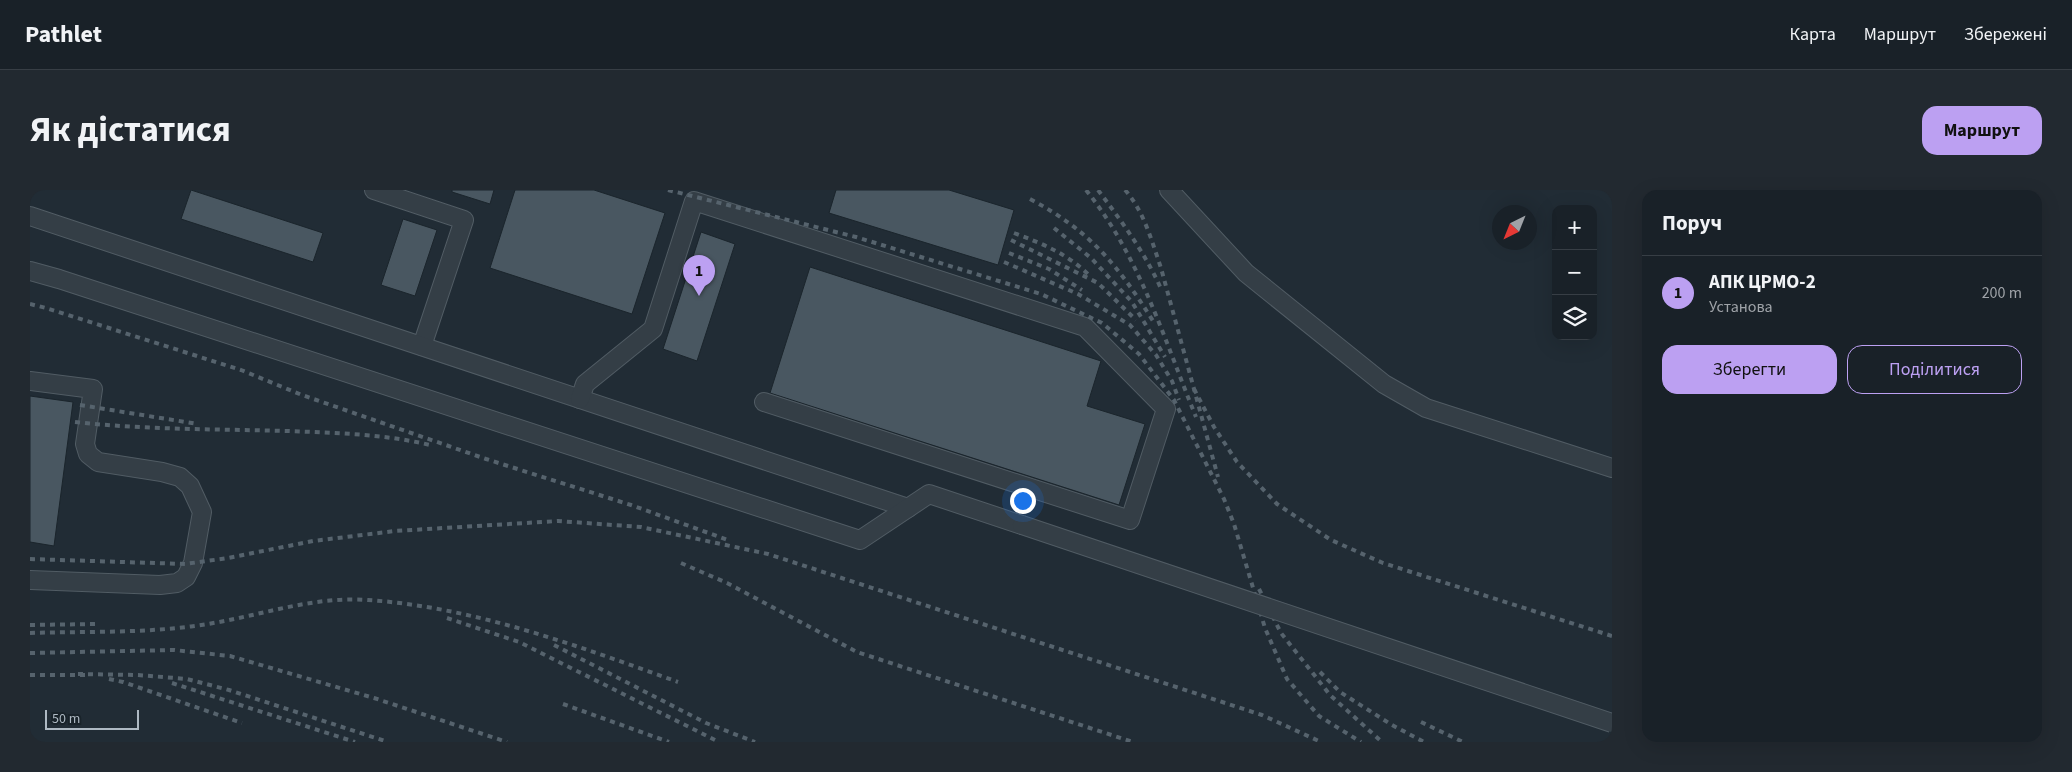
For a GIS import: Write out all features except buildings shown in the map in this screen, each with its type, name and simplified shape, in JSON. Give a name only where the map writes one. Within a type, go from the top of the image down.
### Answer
[{"type":"lane","points":[[374,190],[464,220],[422,346]]},
{"type":"lane","points":[[1169,190],[1246,273],[1384,384],[1426,408],[1612,468]]},
{"type":"lane","points":[[580,399],[585,384],[653,329],[694,201],[1085,327],[1166,409],[1130,520],[764,402]]},
{"type":"lane","points":[[30,216],[908,508]]},
{"type":"lane","points":[[30,272],[59,279],[860,540],[929,494],[1612,723]]},
{"type":"lane","points":[[30,381],[93,389],[85,444],[88,454],[98,462],[162,472],[180,477],[190,486],[202,512],[193,563],[186,577],[177,583],[160,585],[30,580]]},
{"type":"railway","points":[[668,190],[856,237],[1041,294],[1102,323],[1139,354],[1174,400],[1224,499],[1234,524],[1265,628],[1287,679],[1319,716],[1361,742]]},
{"type":"railway","points":[[1086,190],[1105,216],[1136,271],[1196,417]]},
{"type":"railway","points":[[1098,190],[1141,251],[1162,291]]},
{"type":"railway","points":[[1125,190],[1137,207],[1151,237],[1218,477]]},
{"type":"railway","points":[[1030,199],[1051,211],[1086,236],[1114,266],[1153,321]]},
{"type":"railway","points":[[1054,228],[1091,258],[1132,302],[1165,357]]},
{"type":"railway","points":[[1014,233],[1063,255],[1089,275]]},
{"type":"railway","points":[[1011,240],[1098,283],[1136,320]]},
{"type":"railway","points":[[1009,253],[1049,269],[1082,290]]},
{"type":"railway","points":[[1004,262],[1078,294],[1130,325],[1156,355],[1172,381],[1179,400]]},
{"type":"railway","points":[[30,304],[241,370],[302,395],[486,459],[631,505],[728,540]]},
{"type":"railway","points":[[1194,389],[1214,427],[1237,462],[1277,504],[1331,540],[1383,563],[1612,636]]},
{"type":"railway","points":[[80,405],[198,424]]},
{"type":"railway","points":[[75,422],[156,428],[343,433],[395,438],[430,445]]},
{"type":"railway","points":[[30,559],[185,564],[228,558],[313,541],[395,531],[558,521],[641,527],[768,554],[1262,715],[1321,742]]},
{"type":"railway","points":[[681,563],[727,583],[857,652],[1133,742]]},
{"type":"railway","points":[[1259,589],[1281,633],[1330,695],[1382,742]]},
{"type":"railway","points":[[30,633],[125,631],[196,626],[330,600],[368,600],[408,604],[447,611],[525,630],[678,682]]},
{"type":"railway","points":[[447,618],[519,642],[719,742]]},
{"type":"railway","points":[[30,625],[95,624]]},
{"type":"railway","points":[[554,645],[706,723],[755,742]]},
{"type":"railway","points":[[30,653],[174,650],[230,656],[374,698],[507,742]]},
{"type":"railway","points":[[1320,672],[1340,692],[1392,725],[1424,742]]},
{"type":"railway","points":[[78,674],[138,675],[187,679],[229,690],[388,742]]},
{"type":"railway","points":[[30,675],[85,675]]},
{"type":"railway","points":[[109,679],[123,682],[242,723]]},
{"type":"railway","points":[[172,683],[355,742]]},
{"type":"railway","points":[[563,704],[669,742]]},
{"type":"railway","points":[[1421,722],[1463,742]]},
{"type":"place","name":"АПК ЦРМО-2","points":[[699,296]]}]
